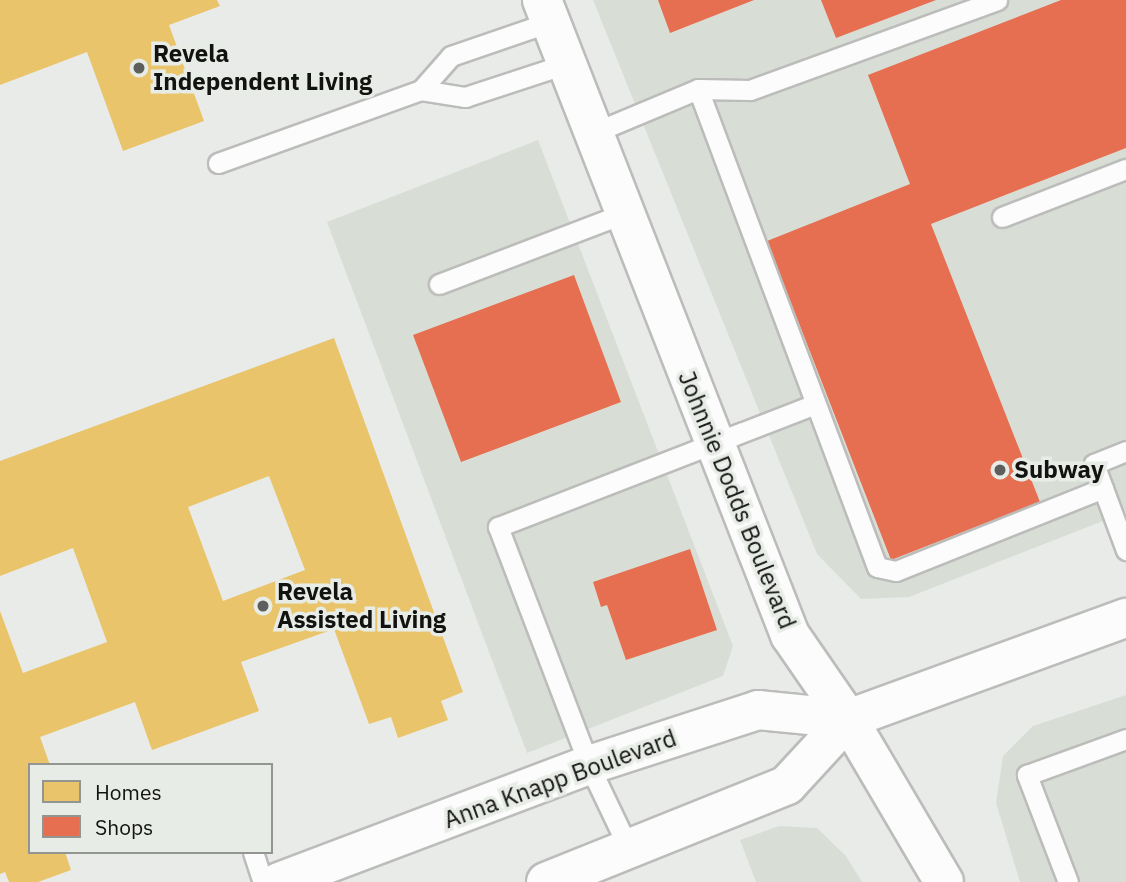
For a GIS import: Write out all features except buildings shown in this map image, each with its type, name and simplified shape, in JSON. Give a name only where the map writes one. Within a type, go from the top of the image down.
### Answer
[{"type":"street","name":"Johnnie Dodds Boulevard","points":[[546,11],[790,635],[848,719],[944,882]]},
{"type":"street","name":"Anna Knapp Boulevard","points":[[279,882],[589,765],[758,710],[848,719],[1126,618]]},
{"type":"street","name":"Anna Knapp Boulevard","points":[[546,882],[787,785],[848,719]]},
{"type":"lane","points":[[593,133],[698,89],[750,90],[997,0]]},
{"type":"lane","points":[[218,163],[421,90],[451,56],[546,11]]},
{"type":"lane","points":[[421,90],[465,97],[566,64]]},
{"type":"lane","points":[[698,89],[877,567],[895,571],[1103,488]]},
{"type":"lane","points":[[1002,217],[1126,169]]},
{"type":"lane","points":[[439,284],[625,213]]},
{"type":"lane","points":[[629,849],[589,765],[498,527],[815,404]]},
{"type":"lane","points":[[1126,452],[1094,464],[1126,550]]},
{"type":"lane","points":[[1068,882],[1027,775],[1126,739]]},
{"type":"lane","points":[[254,854],[263,882]]},
{"type":"shaded area","points":[[593,0],[1126,0],[1126,512],[909,597],[861,599],[817,554]]},
{"type":"shaded area","points":[[538,140],[733,646],[723,676],[527,753],[327,222]]},
{"type":"shaded area","points":[[1126,695],[1126,882],[1020,882],[996,803],[1003,756],[1033,726]]},
{"type":"shaded area","points":[[779,826],[817,828],[846,856],[862,882],[756,882],[740,840]]},
{"type":"place","name":"Revela Independent Living","points":[[139,68]]},
{"type":"place","name":"Subway","points":[[1000,470]]},
{"type":"place","name":"Revela Assisted Living","points":[[263,606]]}]
